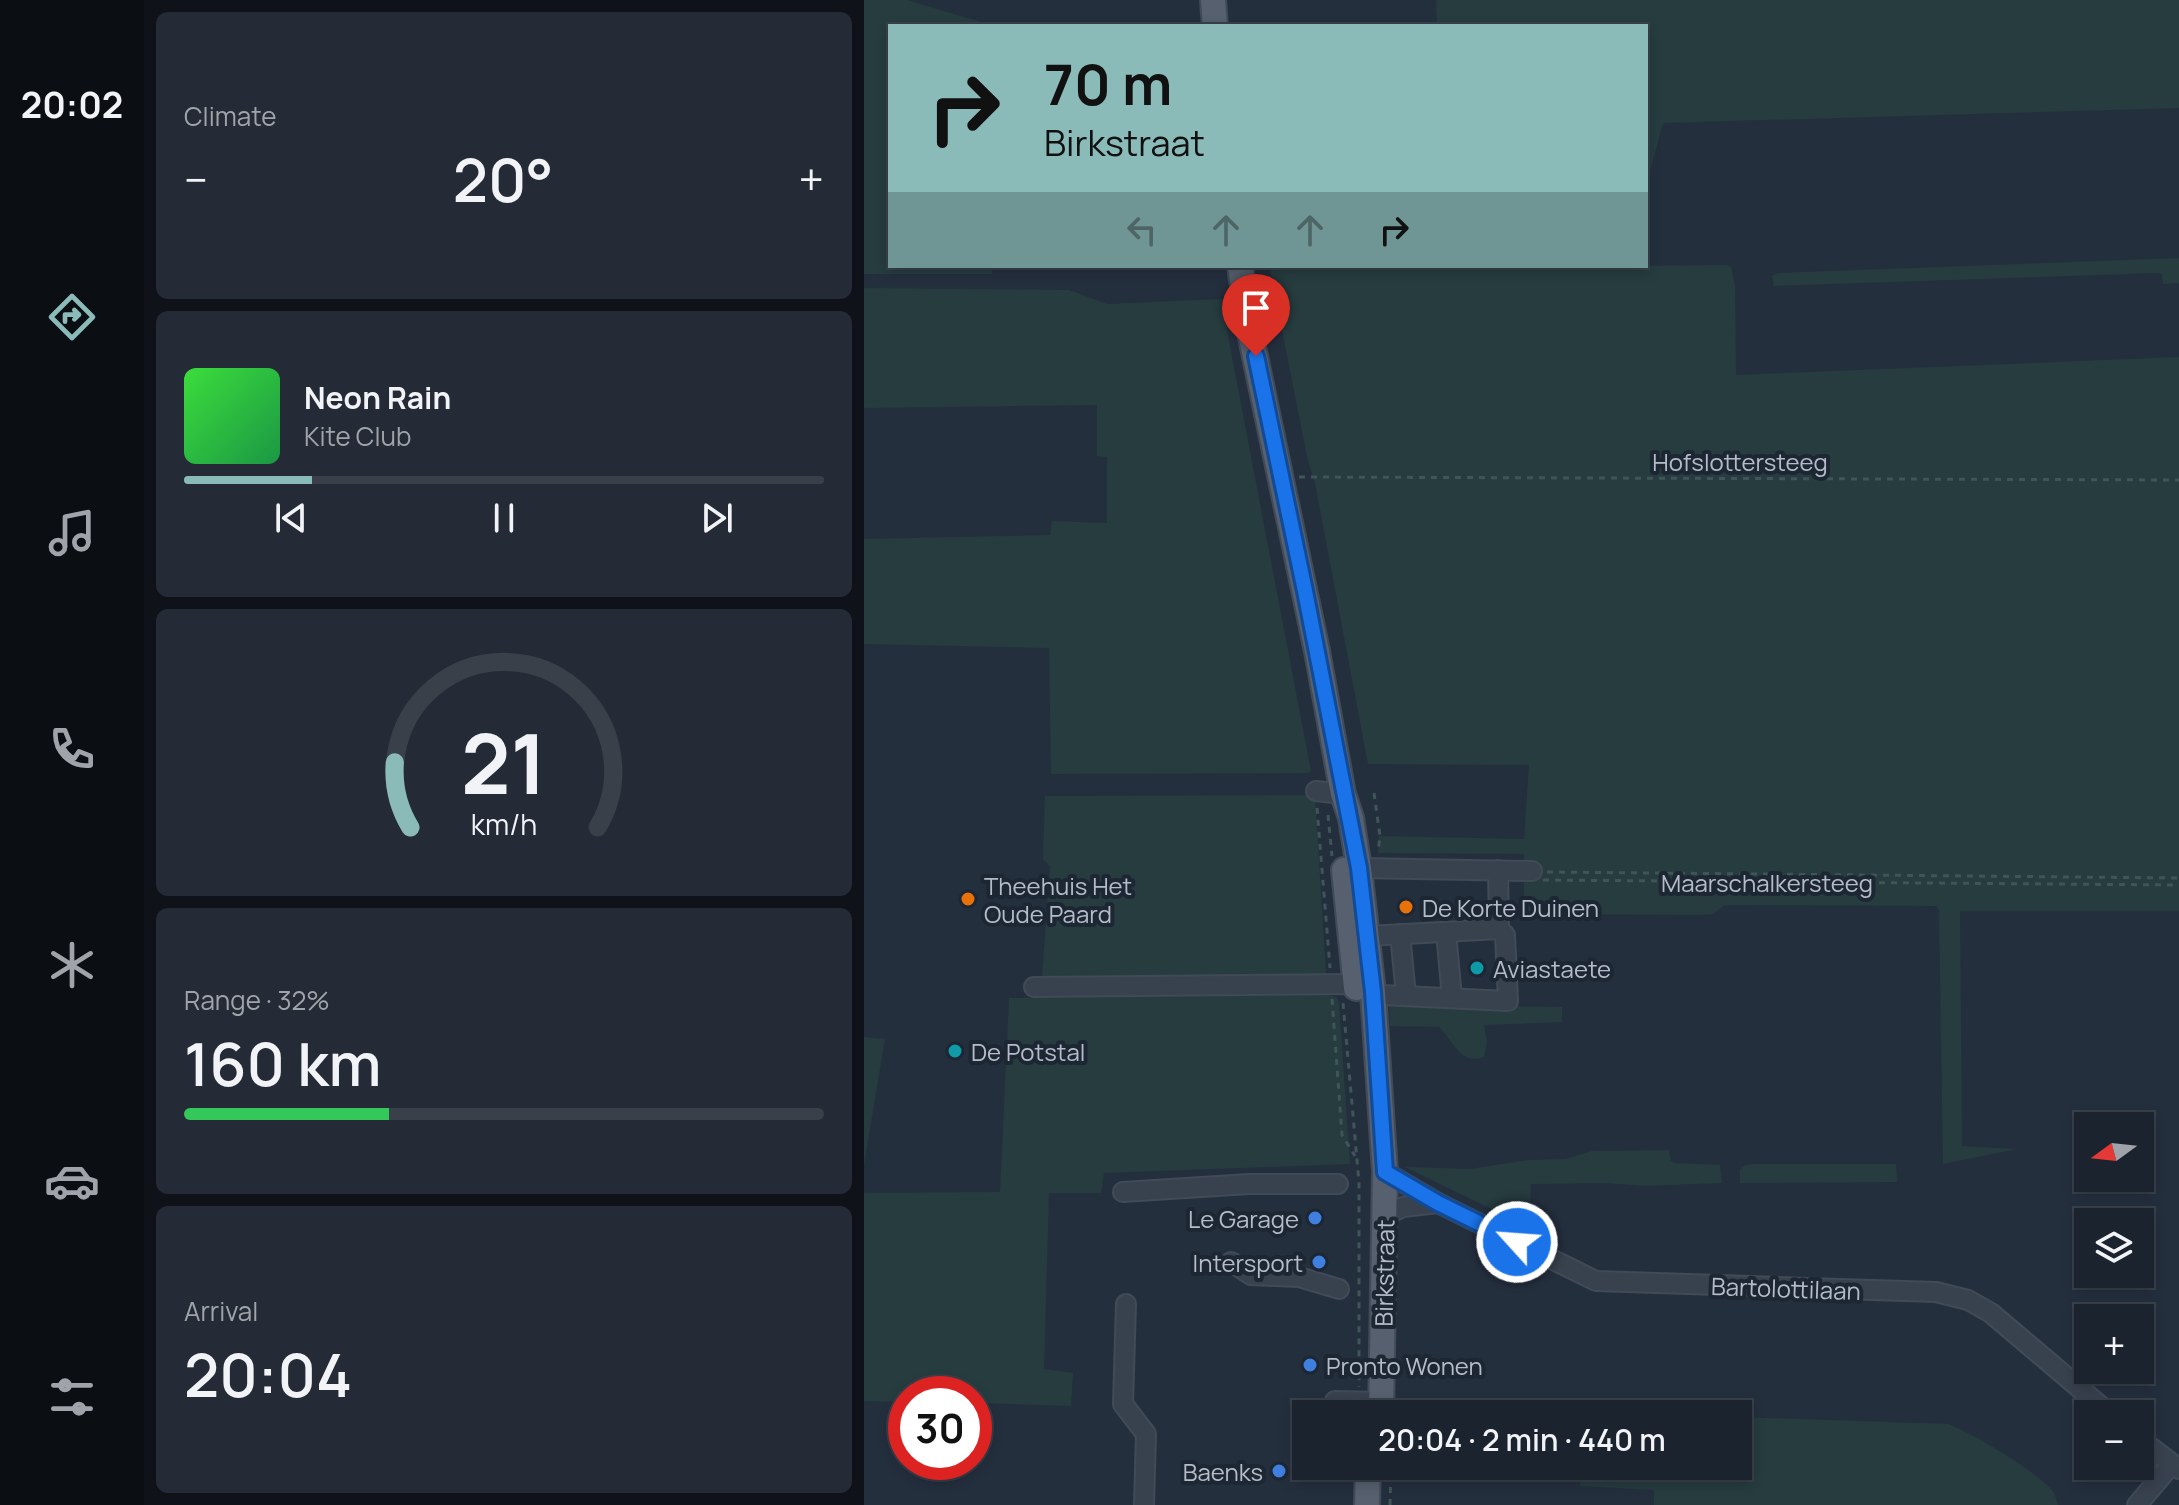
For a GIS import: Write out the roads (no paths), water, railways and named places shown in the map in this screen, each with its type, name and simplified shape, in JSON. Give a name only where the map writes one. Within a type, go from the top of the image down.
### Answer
[{"type":"main road","points":[[1213,0],[1215,24]]},
{"type":"main road","name":"Birkstraat","points":[[1240,268],[1249,328],[1314,636],[1344,797],[1367,864],[1363,989],[1374,1183],[1373,1400]]},
{"type":"main road","name":"Birkstraat","points":[[1344,797],[1342,820],[1346,904],[1365,942]]},
{"type":"main road","name":"Birkstraat","points":[[1363,989],[1385,1172],[1373,1400]]},
{"type":"main road","points":[[1367,1505],[1368,1480]]},
{"type":"main road","points":[[1372,1480],[1379,1505]]},
{"type":"street","points":[[1316,791],[1344,797]]},
{"type":"street","points":[[1367,864],[1534,871]]},
{"type":"street","points":[[1034,987],[1363,989],[1406,995],[1508,1001],[1505,935],[1499,929],[1498,870]]},
{"type":"street","points":[[1365,942],[1400,934],[1499,929]]},
{"type":"street","points":[[1446,932],[1452,998]]},
{"type":"street","points":[[1400,934],[1406,995]]},
{"type":"street","name":"Bartolottilaan","points":[[1385,1172],[1438,1203],[1596,1281],[1936,1292],[1968,1300],[1991,1313],[2094,1400]]},
{"type":"street","points":[[1123,1192],[1249,1184],[1338,1184]]},
{"type":"street","points":[[1385,1216],[1403,1207],[1438,1203]]},
{"type":"street","points":[[1231,1262],[1251,1275],[1299,1277],[1339,1289]]},
{"type":"street","points":[[1126,1304],[1123,1404],[1146,1434],[1144,1505]]},
{"type":"street","points":[[2137,1505],[2175,1467],[2154,1450]]},
{"type":"place","name":"Theehuis Het Oude Paard","points":[[968,899]]},
{"type":"place","name":"De Korte Duinen","points":[[1406,907]]},
{"type":"place","name":"Aviastaete","points":[[1477,968]]},
{"type":"place","name":"De Potstal","points":[[955,1051]]},
{"type":"place","name":"Le Garage","points":[[1315,1218]]},
{"type":"place","name":"Intersport","points":[[1319,1262]]},
{"type":"place","name":"Pronto Wonen","points":[[1310,1365]]},
{"type":"place","name":"Baenks","points":[[1279,1471]]}]
